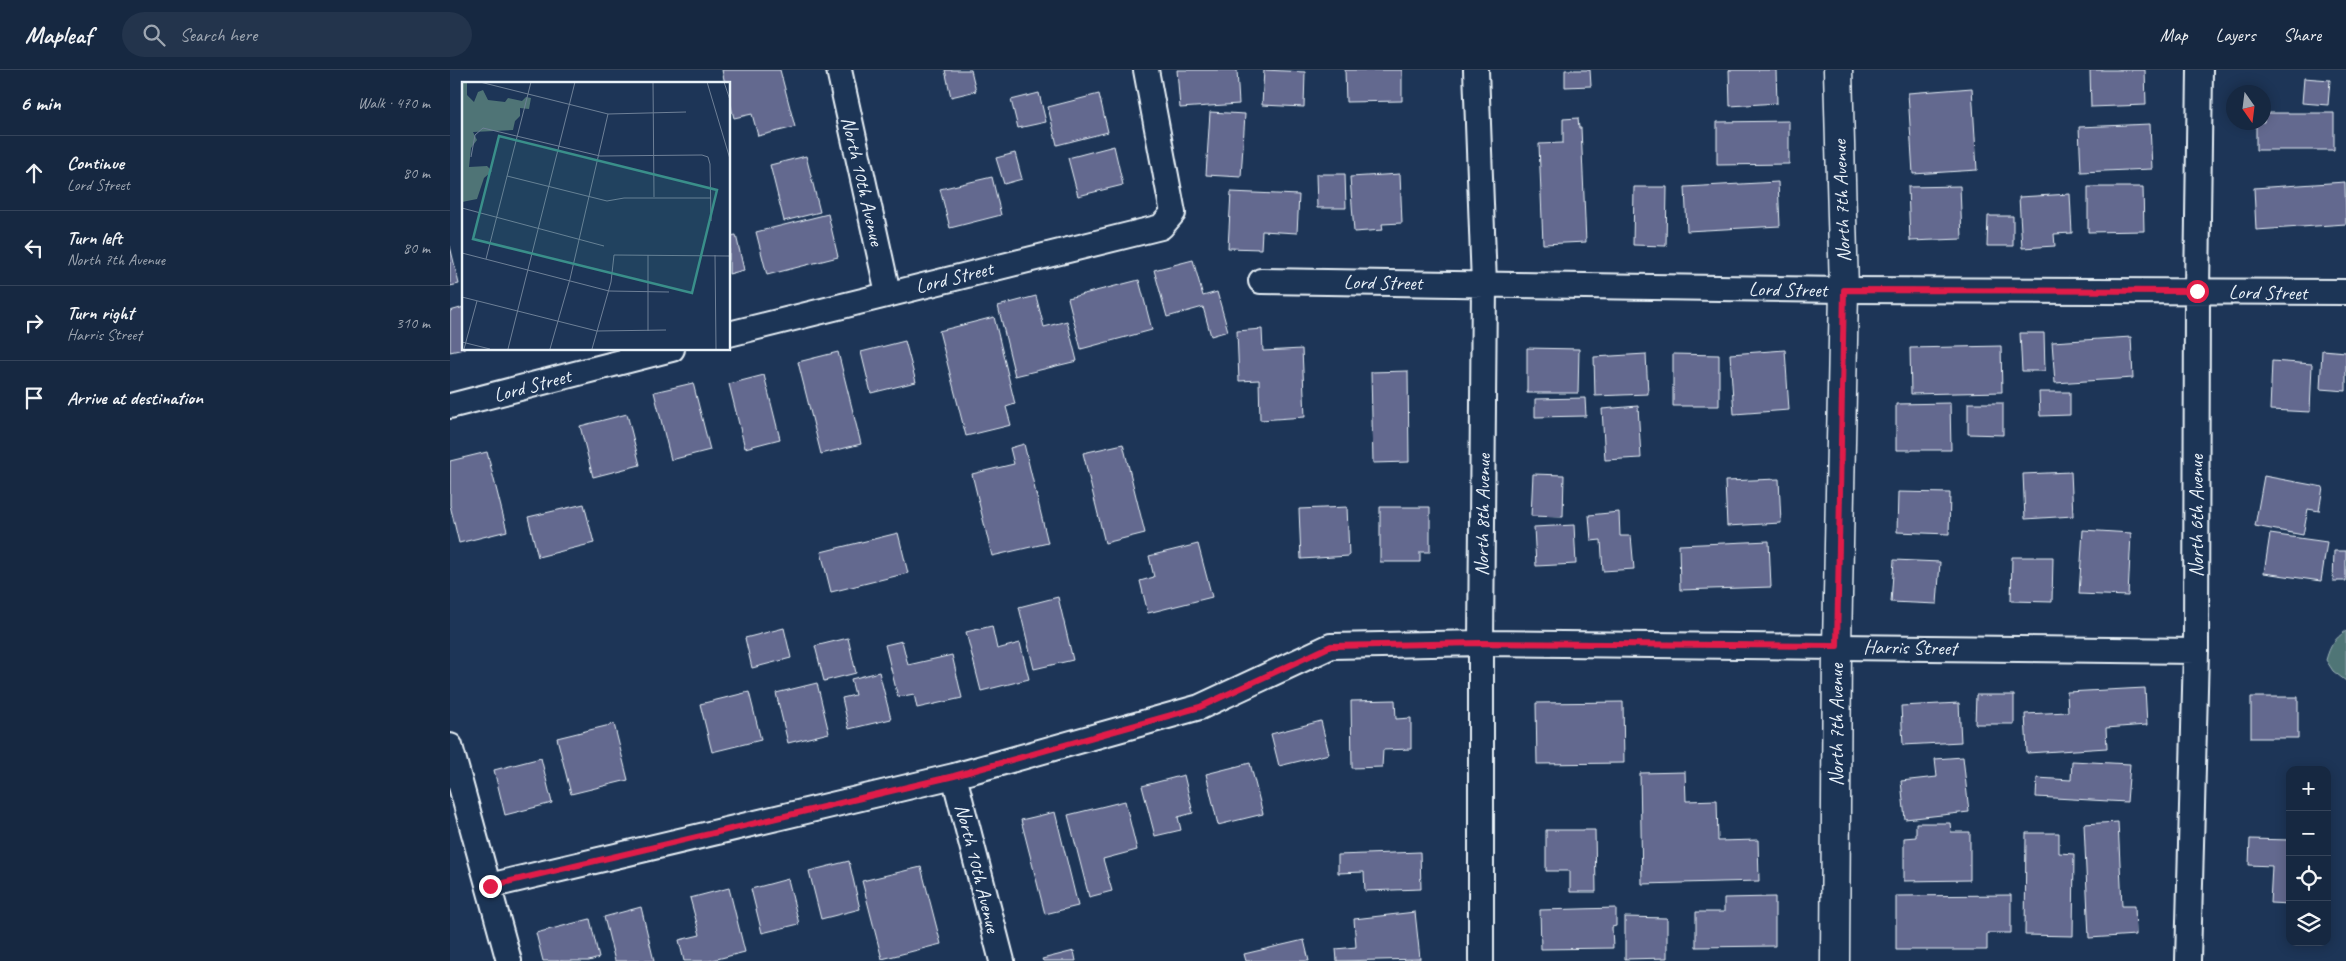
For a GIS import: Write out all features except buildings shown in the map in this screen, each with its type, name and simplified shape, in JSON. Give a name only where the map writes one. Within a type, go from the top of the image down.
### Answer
[{"type":"street","name":"North 10th Avenue","points":[[839,70],[888,293]]},
{"type":"street","name":"Lord Street","points":[[730,334],[888,293],[1161,227],[1173,213],[1146,70]]},
{"type":"street","name":"North 8th Avenue","points":[[1476,70],[1484,284],[1480,961]]},
{"type":"street","name":"North 7th Avenue","points":[[1835,961],[1837,646],[1844,290],[1838,70]]},
{"type":"street","name":"North 6th Avenue","points":[[2188,961],[2196,651],[2200,70]]},
{"type":"street","name":"Lord Street","points":[[1261,281],[1844,290],[2346,292]]},
{"type":"street","name":"Lord Street","points":[[450,406],[668,350]]},
{"type":"street","name":"Harris Street","points":[[490,886],[954,776],[1200,707],[1331,646],[1481,643],[2196,651]]},
{"type":"street","points":[[450,746],[490,886],[509,961]]},
{"type":"street","name":"North 10th Avenue","points":[[954,776],[1002,961]]},
{"type":"green space","points":[[2346,631],[2346,681],[2333,671],[2326,660],[2333,643]]},
{"type":"route","points":[[490,886],[954,776],[1200,707],[1331,646],[1481,643],[1837,646],[1844,290],[2197,291]]}]
